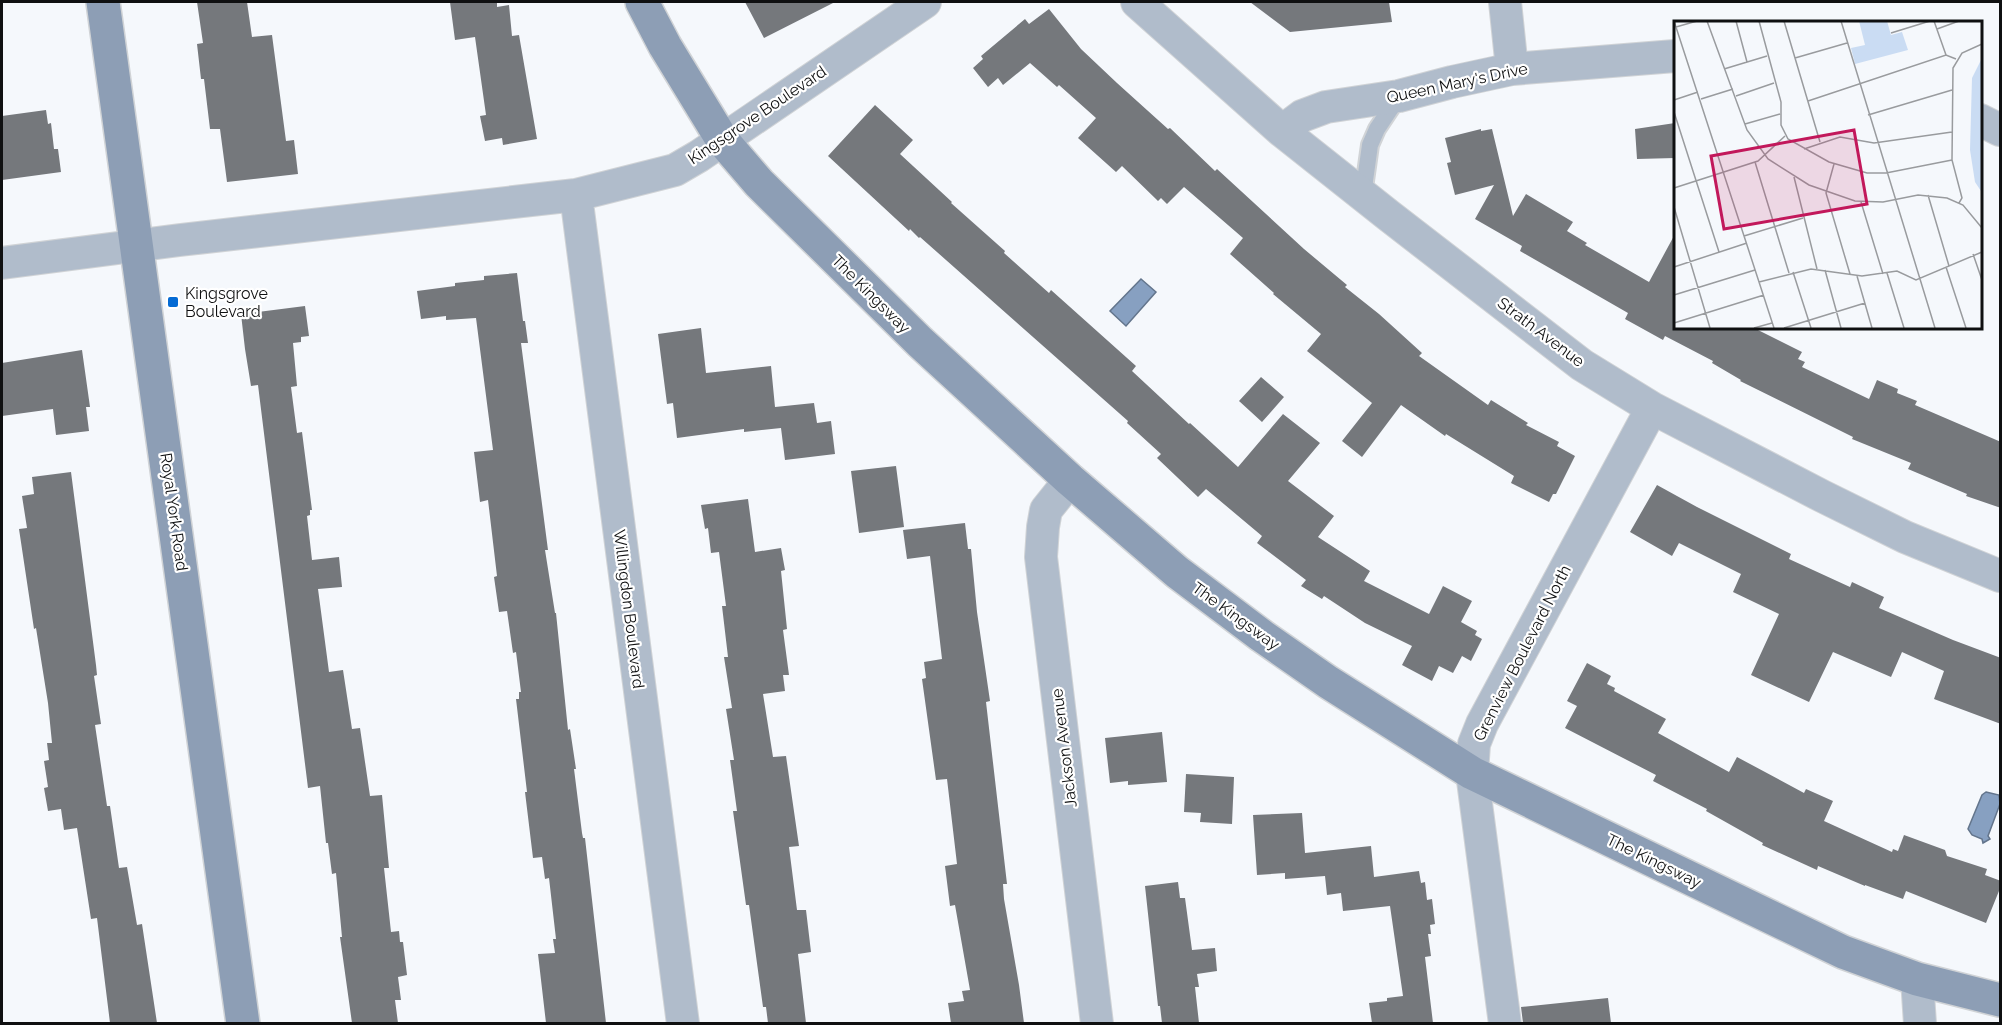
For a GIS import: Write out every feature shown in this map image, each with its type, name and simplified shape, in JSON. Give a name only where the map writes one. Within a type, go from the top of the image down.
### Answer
[{"type":"street","name":"Royal York Road","points":[[103,2],[243,1023]]},
{"type":"street","name":"The Kingsway","points":[[642,2],[665,46],[723,141],[759,183],[911,333],[1070,480],[1177,572],[1262,636],[1328,682],[1472,774],[1844,951],[1917,979],[2001,1000]]},
{"type":"street","name":"Kingsgrove Boulevard","points":[[2,263],[576,195],[675,170],[723,141],[925,2]]},
{"type":"street","name":"Strath Avenue","points":[[1137,2],[1282,131],[1582,365],[1652,408],[1905,537],[2001,576]]},
{"type":"street","points":[[1505,2],[1512,69]]},
{"type":"street","name":"Queen Mary's Drive","points":[[1282,131],[1302,116],[1326,107],[1399,96],[1512,69],[1674,56]]},
{"type":"street","points":[[1981,120],[2001,130]]},
{"type":"street","name":"Willingdon Boulevard","points":[[576,195],[683,1023]]},
{"type":"street","name":"Grenview Boulevard North","points":[[1504,1023],[1472,774],[1474,744],[1482,724],[1652,408]]},
{"type":"street","name":"Jackson Avenue","points":[[1070,480],[1046,510],[1041,557],[1097,1023]]},
{"type":"street","points":[[1917,979],[1920,1023]]},
{"type":"lane","points":[[1363,195],[1370,145],[1377,129],[1399,96]]},
{"type":"water","points":[[1141,279],[1156,292],[1126,326],[1110,311]]},
{"type":"water","points":[[1986,792],[1999,795],[2000,804],[1988,836],[1990,839],[1983,843],[1982,839],[1972,835],[1968,829],[1982,795]]},
{"type":"building","points":[[197,2],[247,2],[252,37],[272,35],[286,141],[294,140],[298,174],[227,182],[220,129],[210,129],[204,79],[201,79],[197,44],[203,43]]},
{"type":"building","points":[[450,2],[497,2],[497,7],[509,5],[512,36],[519,35],[537,139],[503,145],[502,138],[485,141],[480,116],[486,115],[475,37],[455,40]]},
{"type":"building","points":[[745,2],[835,2],[764,38]]},
{"type":"building","points":[[1250,2],[1389,2],[1392,22],[1290,32]]},
{"type":"building","points":[[1049,9],[1081,49],[1117,83],[1347,285],[1345,287],[1422,353],[1419,356],[1488,405],[1491,400],[1528,423],[1526,425],[1559,442],[1557,446],[1575,456],[1556,494],[1553,494],[1549,502],[1511,483],[1514,476],[1446,434],[1445,436],[1401,405],[1362,457],[1342,441],[1372,403],[1307,351],[1321,334],[1230,254],[1243,238],[1184,187],[1167,204],[1161,198],[1158,201],[1122,166],[1116,172],[1078,138],[1096,118],[1030,63],[1003,85],[998,78],[988,87],[973,68],[983,59],[981,56],[1025,19],[1029,24]]},
{"type":"building","points":[[875,105],[913,140],[900,154],[1005,251],[1004,253],[1049,293],[1051,290],[1136,366],[1132,371],[1238,467],[1283,414],[1320,443],[1288,481],[1334,516],[1318,537],[1370,571],[1364,581],[1429,614],[1443,586],[1472,601],[1461,622],[1477,631],[1475,635],[1482,639],[1471,661],[1462,656],[1453,673],[1439,666],[1432,681],[1402,665],[1412,646],[1365,623],[1324,596],[1322,599],[1301,586],[1306,580],[1257,543],[1262,536],[1206,489],[1198,497],[1157,458],[1161,454],[1127,423],[1128,421],[920,237],[910,229],[909,231],[828,156]]},
{"type":"building","points":[[46,110],[48,124],[51,123],[54,149],[58,149],[61,172],[2,180],[2,116]]},
{"type":"building","points":[[1674,123],[1674,158],[1637,159],[1635,129]]},
{"type":"building","points":[[1481,129],[1481,131],[1492,129],[1513,216],[1526,194],[1573,222],[1567,231],[1587,243],[1585,245],[1649,282],[1674,236],[1674,328],[1754,328],[1802,352],[1798,359],[1805,362],[1802,367],[1869,399],[1877,380],[1898,389],[1897,393],[1917,401],[1915,405],[2001,442],[2001,508],[1966,496],[1967,494],[1908,469],[1911,463],[1852,439],[1853,437],[1740,381],[1712,363],[1713,361],[1665,336],[1663,340],[1625,319],[1628,313],[1520,251],[1522,246],[1475,219],[1494,185],[1455,195],[1447,163],[1451,162],[1445,138]]},
{"type":"building","points":[[517,273],[528,343],[521,343],[548,550],[545,550],[556,613],[568,730],[570,729],[582,833],[585,838],[606,1023],[546,1023],[538,954],[555,953],[553,939],[556,939],[549,878],[545,879],[542,857],[533,858],[516,699],[519,699],[519,692],[521,692],[516,652],[513,653],[507,611],[499,612],[488,500],[480,502],[474,452],[493,450],[476,318],[446,320],[446,316],[421,319],[417,291],[484,280],[484,276]]},
{"type":"building","points":[[305,306],[309,336],[301,337],[301,342],[293,343],[297,386],[291,387],[297,433],[302,432],[312,510],[307,516],[312,560],[339,557],[342,587],[318,589],[329,672],[343,670],[352,729],[360,728],[370,796],[382,795],[389,868],[384,868],[391,932],[399,931],[400,942],[403,942],[407,975],[398,977],[401,1000],[395,1000],[398,1023],[352,1023],[340,937],[342,937],[336,873],[332,874],[328,843],[326,843],[320,786],[308,788],[258,385],[251,386],[245,349],[241,314]]},
{"type":"building","points":[[701,328],[706,373],[771,366],[775,407],[814,403],[817,423],[831,421],[835,454],[785,460],[781,428],[744,432],[744,429],[677,438],[673,403],[667,404],[658,334]]},
{"type":"building","points":[[82,350],[90,407],[86,407],[89,431],[56,435],[53,409],[2,416],[2,363]]},
{"type":"building","points":[[1261,377],[1284,397],[1262,422],[1239,401]]},
{"type":"building","points":[[896,466],[904,527],[859,533],[851,471]]},
{"type":"building","points":[[71,472],[96,665],[97,675],[94,676],[101,724],[95,725],[107,806],[110,806],[119,868],[127,867],[137,925],[142,924],[157,1023],[110,1023],[97,918],[91,919],[77,828],[64,830],[61,809],[48,811],[44,788],[48,787],[44,761],[49,760],[47,743],[52,743],[48,703],[19,529],[27,528],[22,496],[34,494],[32,477]]},
{"type":"building","points":[[1657,485],[1791,554],[1789,559],[1850,587],[1852,582],[1884,597],[1879,608],[2001,658],[2001,724],[1934,699],[1944,671],[1902,652],[1891,677],[1833,652],[1809,702],[1751,675],[1779,614],[1733,592],[1741,574],[1679,543],[1672,556],[1630,532]]},
{"type":"building","points":[[748,499],[755,552],[781,548],[785,570],[781,571],[787,629],[783,630],[789,675],[783,675],[785,691],[763,694],[773,757],[786,756],[799,846],[789,847],[797,910],[806,910],[811,952],[798,954],[806,1023],[768,1023],[766,1007],[763,1007],[749,905],[746,905],[733,811],[737,811],[730,760],[734,760],[726,709],[732,708],[724,657],[728,657],[722,606],[726,606],[719,552],[711,553],[708,528],[705,529],[701,505]]},
{"type":"building","points":[[965,523],[968,549],[971,549],[977,612],[990,701],[986,702],[1007,884],[1003,884],[1004,899],[1024,1023],[951,1023],[948,1003],[964,1001],[962,991],[970,990],[955,905],[950,906],[945,866],[957,864],[947,779],[936,780],[922,679],[926,678],[924,662],[942,659],[930,556],[907,559],[903,530]]},
{"type":"building","points":[[1587,663],[1611,676],[1607,684],[1615,688],[1614,691],[1666,719],[1658,733],[1729,772],[1737,757],[1804,793],[1806,789],[1833,801],[1824,821],[1892,852],[1893,849],[1898,851],[1904,835],[1945,850],[1947,856],[1987,869],[1985,875],[2001,881],[2001,886],[1986,923],[1906,891],[1903,899],[1818,866],[1817,870],[1762,845],[1763,843],[1706,811],[1707,809],[1653,781],[1656,775],[1565,728],[1577,706],[1567,701]]},
{"type":"building","points":[[1162,732],[1167,782],[1128,785],[1128,781],[1110,783],[1105,738]]},
{"type":"building","points":[[1186,774],[1234,777],[1232,824],[1200,822],[1201,813],[1184,812]]},
{"type":"building","points":[[1302,813],[1305,853],[1371,846],[1374,877],[1419,871],[1421,883],[1425,882],[1427,900],[1432,899],[1435,924],[1430,925],[1431,934],[1428,934],[1431,956],[1425,957],[1433,1023],[1372,1023],[1369,1003],[1403,996],[1390,906],[1343,911],[1341,893],[1327,895],[1325,876],[1285,879],[1285,873],[1257,875],[1253,815]]},
{"type":"building","points":[[1178,882],[1180,898],[1185,898],[1192,950],[1215,948],[1217,971],[1197,974],[1199,987],[1195,987],[1199,1023],[1162,1023],[1160,1006],[1158,1006],[1145,886]]},
{"type":"building","points":[[1608,998],[1611,1023],[1523,1023],[1521,1007]]},
{"type":"place","name":"Kingsgrove Boulevard","points":[[173,302]]}]
